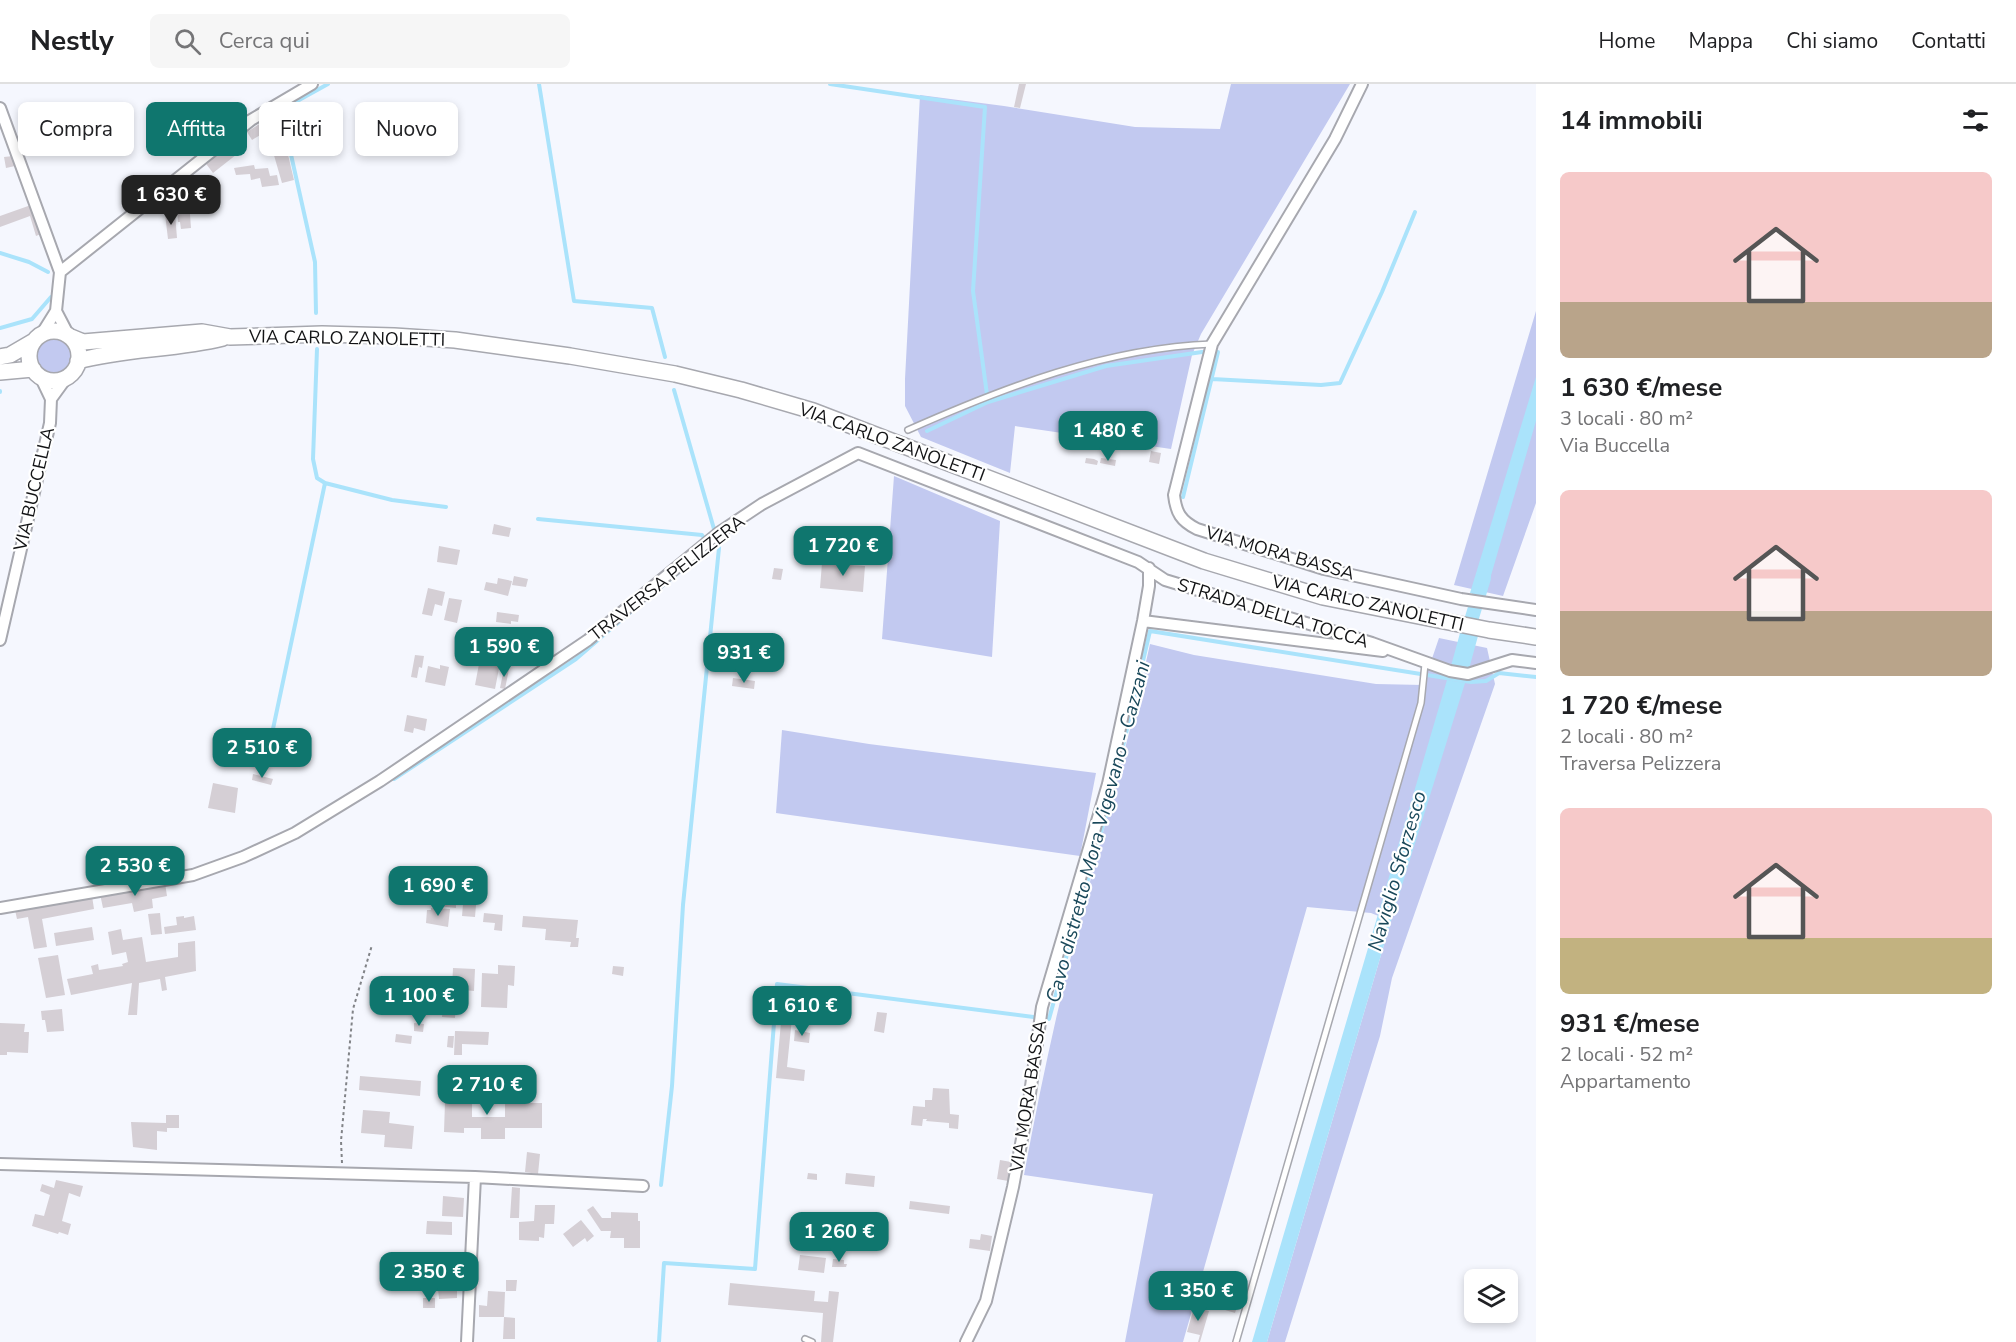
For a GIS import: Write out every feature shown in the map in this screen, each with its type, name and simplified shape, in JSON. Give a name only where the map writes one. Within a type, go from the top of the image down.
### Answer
[{"type":"main road","points":[[0,357],[10,355],[38,338],[55,331],[70,336],[78,348],[76,368],[67,377],[53,380],[36,372],[0,372]]},
{"type":"main road","name":"VIA CARLO ZANOLETTI","points":[[70,336],[83,342],[202,332],[230,337]]},
{"type":"main road","name":"VIA CARLO ZANOLETTI","points":[[78,362],[98,356],[203,343],[230,337],[332,334],[455,340],[635,366],[741,390],[813,411],[1204,561],[1323,597],[1536,637]]},
{"type":"main road","points":[[36,372],[29,355],[38,338]]},
{"type":"street","points":[[60,272],[251,120],[312,84]]},
{"type":"street","name":"VIA MORA BASSA","points":[[1362,84],[1335,139],[1211,349],[1174,495],[1175,509],[1182,520],[1197,529],[1324,569],[1461,599],[1536,610]]},
{"type":"street","points":[[0,108],[60,272],[56,311],[38,338]]},
{"type":"street","points":[[56,311],[70,336]]},
{"type":"street","points":[[36,372],[51,399],[67,377]]},
{"type":"street","name":"VIA BUCCELLA","points":[[0,640],[50,423],[51,399]]},
{"type":"street","name":"TRAVERSA PELIZZERA","points":[[0,908],[193,875],[243,857],[295,832],[380,781],[588,640],[720,532],[762,504],[858,453],[1149,568]]},
{"type":"street","name":"VIA MORA BASSA","points":[[966,1342],[986,1300],[1013,1187],[1041,1018],[1066,920],[1107,784],[1143,621],[1149,586],[1149,568]]},
{"type":"street","name":"STRADA DELLA TOCCA","points":[[1149,568],[1166,580],[1372,643],[1425,666],[1468,674],[1512,660],[1536,663]]},
{"type":"street","name":"STRADA DELLA TOCCA","points":[[1143,621],[1400,654]]},
{"type":"street","points":[[0,1164],[475,1177],[643,1186]]},
{"type":"street","points":[[467,1342],[475,1177]]},
{"type":"lane","points":[[908,430],[982,398],[1066,369],[1173,346],[1211,349]]},
{"type":"lane","points":[[1236,1342],[1421,703],[1425,666]]},
{"type":"lane","points":[[805,1340],[812,1342]]},
{"type":"path","points":[[345,1174],[340,1157],[353,1009],[372,945]]},
{"type":"shaded area","points":[[1231,84],[1350,84],[1201,334],[1192,355],[1171,449],[1015,426],[1010,473],[921,437],[905,406],[920,95],[1135,127],[1220,129]]},
{"type":"shaded area","points":[[1536,311],[1536,503],[1503,596],[1454,585]]},
{"type":"shaded area","points":[[54,339],[66,344],[71,356],[66,368],[54,373],[42,368],[37,356],[42,344]]},
{"type":"shaded area","points":[[894,476],[1000,521],[992,657],[882,639]]},
{"type":"shaded area","points":[[1439,638],[1487,648],[1495,684],[1392,978],[1380,1036],[1285,1342],[1267,1342],[1391,921],[1371,913],[1307,907],[1183,1342],[1125,1342],[1153,1194],[1024,1175],[1059,1004],[1150,644],[1194,655],[1376,684],[1423,685]]},
{"type":"shaded area","points":[[782,730],[869,744],[1096,773],[1080,856],[776,813]]},
{"type":"water","points":[[1536,377],[1536,421],[1485,596],[1470,593]]},
{"type":"water","points":[[1460,633],[1478,636],[1469,669],[1451,666]]},
{"type":"water","points":[[1447,680],[1465,683],[1394,911],[1267,1342],[1252,1342]]},
{"type":"building","points":[[1019,84],[1026,84],[1020,108],[1014,107]]},
{"type":"building","points":[[259,124],[259,136],[252,140],[247,132]]},
{"type":"building","points":[[13,156],[15,166],[6,168],[4,157]]},
{"type":"building","points":[[211,156],[235,156],[213,173],[204,161]]},
{"type":"building","points":[[274,156],[288,156],[294,180],[282,183]]},
{"type":"building","points":[[254,165],[255,169],[268,168],[270,176],[277,175],[279,185],[262,187],[260,178],[251,180],[250,174],[236,175],[234,168]]},
{"type":"building","points":[[188,187],[191,228],[181,229],[180,222],[178,222],[176,188]]},
{"type":"building","points":[[31,205],[41,234],[36,236],[30,216],[0,227],[0,216]]},
{"type":"building","points":[[175,213],[177,238],[168,239],[165,214]]},
{"type":"building","points":[[1151,451],[1161,453],[1159,464],[1149,462]]},
{"type":"building","points":[[1086,458],[1098,461],[1097,465],[1085,463]]},
{"type":"building","points":[[1101,458],[1116,460],[1115,466],[1100,463]]},
{"type":"building","points":[[494,524],[511,528],[509,537],[492,534]]},
{"type":"building","points":[[439,546],[460,550],[457,565],[437,562]]},
{"type":"building","points":[[822,563],[865,566],[863,592],[820,588]]},
{"type":"building","points":[[774,568],[783,569],[781,580],[772,579]]},
{"type":"building","points":[[514,576],[528,579],[526,587],[512,585]]},
{"type":"building","points":[[498,578],[512,581],[508,596],[484,590],[486,582],[497,584]]},
{"type":"building","points":[[428,588],[445,592],[442,606],[435,604],[432,616],[422,614]]},
{"type":"building","points":[[449,598],[462,600],[457,623],[444,620]]},
{"type":"building","points":[[497,612],[519,615],[518,622],[511,621],[511,624],[496,622]]},
{"type":"building","points":[[493,635],[505,638],[495,689],[475,685],[479,664],[476,664],[482,637],[492,639]]},
{"type":"building","points":[[732,641],[779,646],[778,658],[731,653],[731,662],[725,661],[726,650],[732,651]]},
{"type":"building","points":[[415,655],[424,656],[417,678],[411,677]]},
{"type":"building","points":[[440,665],[449,667],[445,686],[425,682],[428,666],[440,669]]},
{"type":"building","points":[[504,668],[509,669],[505,689],[500,688]]},
{"type":"building","points":[[733,678],[755,681],[754,689],[732,686]]},
{"type":"building","points":[[407,715],[427,719],[425,731],[414,728],[413,733],[404,731]]},
{"type":"building","points":[[253,774],[273,779],[271,785],[252,780]]},
{"type":"building","points":[[213,783],[238,788],[235,813],[208,808]]},
{"type":"building","points":[[165,883],[167,896],[152,899],[153,908],[134,912],[132,903],[103,908],[100,894]]},
{"type":"building","points":[[92,896],[94,909],[42,919],[47,947],[34,949],[28,917],[17,919],[15,910]]},
{"type":"building","points":[[438,902],[456,903],[456,908],[437,906]]},
{"type":"building","points":[[463,904],[476,905],[475,917],[462,916]]},
{"type":"building","points":[[431,908],[450,909],[448,927],[426,923],[427,910]]},
{"type":"building","points":[[160,913],[162,934],[151,935],[148,914]]},
{"type":"building","points":[[484,913],[503,915],[502,931],[494,930],[495,923],[483,922]]},
{"type":"building","points":[[184,916],[184,918],[194,916],[196,930],[165,934],[164,927],[177,925],[176,917]]},
{"type":"building","points":[[523,916],[578,920],[576,938],[579,938],[578,947],[570,947],[571,942],[545,940],[546,929],[522,927]]},
{"type":"building","points":[[92,927],[94,940],[56,946],[54,933]]},
{"type":"building","points":[[121,929],[123,940],[142,937],[146,962],[178,957],[178,943],[195,941],[196,971],[165,977],[167,990],[162,991],[160,979],[139,983],[137,1015],[128,1015],[132,983],[71,995],[67,979],[93,974],[91,966],[98,964],[99,970],[123,966],[122,964],[128,962],[126,952],[112,955],[108,932]]},
{"type":"building","points":[[58,955],[65,995],[46,998],[38,958]]},
{"type":"building","points":[[498,965],[515,966],[514,986],[508,985],[507,1008],[481,1007],[482,973],[498,974]]},
{"type":"building","points":[[613,966],[624,967],[623,976],[612,974]]},
{"type":"building","points":[[453,968],[475,969],[474,991],[452,989]]},
{"type":"building","points":[[435,998],[441,998],[440,1012],[435,1011]]},
{"type":"building","points":[[443,1002],[456,1003],[455,1018],[442,1017]]},
{"type":"building","points":[[62,1009],[64,1031],[47,1032],[41,1011]]},
{"type":"building","points":[[782,1011],[790,1012],[790,1018],[792,1018],[787,1067],[805,1070],[804,1081],[776,1078]]},
{"type":"building","points":[[877,1012],[887,1013],[884,1033],[874,1031]]},
{"type":"building","points":[[0,1023],[25,1024],[24,1032],[29,1032],[28,1053],[7,1052],[7,1055],[0,1055]]},
{"type":"building","points":[[414,1023],[424,1024],[423,1032],[414,1031]]},
{"type":"building","points":[[795,1030],[810,1033],[809,1043],[794,1041]]},
{"type":"building","points":[[455,1031],[489,1032],[488,1045],[462,1044],[462,1055],[454,1055]]},
{"type":"building","points":[[396,1034],[412,1036],[411,1044],[395,1042]]},
{"type":"building","points":[[448,1036],[454,1036],[453,1048],[447,1047]]},
{"type":"building","points":[[360,1076],[421,1081],[420,1096],[359,1090]]},
{"type":"building","points":[[449,1078],[457,1078],[457,1097],[472,1097],[472,1117],[505,1117],[505,1103],[542,1103],[542,1128],[505,1128],[505,1139],[481,1139],[481,1128],[464,1128],[464,1133],[444,1132],[445,1102],[442,1102],[442,1089],[449,1089]]},
{"type":"building","points":[[933,1088],[949,1089],[950,1114],[959,1115],[958,1129],[949,1128],[949,1123],[926,1121],[927,1119],[923,1119],[922,1126],[911,1125],[913,1106],[925,1107],[925,1100],[932,1100]]},
{"type":"building","points":[[363,1110],[390,1112],[389,1123],[414,1126],[412,1149],[384,1147],[385,1135],[361,1133]]},
{"type":"building","points":[[166,1115],[179,1115],[179,1128],[167,1128],[167,1132],[157,1131],[157,1150],[133,1147],[131,1122],[166,1123]]},
{"type":"building","points":[[527,1152],[540,1154],[538,1174],[525,1172]]},
{"type":"building","points":[[1000,1160],[1011,1162],[1008,1181],[997,1179]]},
{"type":"building","points":[[808,1173],[817,1174],[817,1180],[807,1179]]},
{"type":"building","points":[[846,1173],[875,1176],[874,1187],[845,1184]]},
{"type":"building","points":[[56,1180],[83,1186],[80,1197],[69,1193],[62,1221],[71,1224],[68,1235],[32,1226],[35,1214],[44,1216],[50,1195],[40,1191],[42,1184],[54,1188]]},
{"type":"building","points":[[512,1187],[520,1188],[519,1218],[510,1218]]},
{"type":"building","points":[[443,1196],[464,1198],[463,1217],[442,1216]]},
{"type":"building","points":[[910,1201],[950,1206],[949,1214],[909,1209]]},
{"type":"building","points":[[535,1205],[555,1205],[554,1224],[545,1224],[544,1238],[539,1237],[539,1241],[519,1240],[519,1222],[534,1221]]},
{"type":"building","points":[[593,1206],[602,1218],[611,1218],[611,1212],[638,1213],[640,1248],[624,1248],[624,1238],[610,1238],[611,1231],[601,1231],[587,1210]]},
{"type":"building","points":[[581,1220],[594,1236],[587,1242],[585,1238],[573,1247],[563,1234]]},
{"type":"building","points":[[427,1221],[452,1222],[452,1235],[426,1234]]},
{"type":"building","points":[[981,1234],[992,1236],[990,1251],[969,1248],[970,1239],[980,1240]]},
{"type":"building","points":[[800,1255],[826,1258],[824,1273],[798,1270]]},
{"type":"building","points":[[833,1259],[844,1260],[846,1267],[832,1267]]},
{"type":"building","points":[[437,1279],[457,1281],[457,1298],[439,1299]]},
{"type":"building","points":[[506,1280],[517,1280],[516,1291],[506,1291]]},
{"type":"building","points":[[730,1283],[815,1291],[814,1301],[828,1302],[829,1291],[839,1292],[833,1342],[821,1342],[823,1313],[728,1305]]},
{"type":"building","points":[[488,1291],[505,1292],[504,1317],[479,1317],[479,1305],[487,1306]]},
{"type":"building","points":[[1217,1291],[1239,1299],[1235,1313],[1212,1306]]},
{"type":"building","points":[[423,1298],[435,1298],[435,1308],[423,1308]]},
{"type":"building","points":[[1194,1307],[1209,1311],[1200,1342],[1198,1342],[1200,1335],[1187,1332]]},
{"type":"building","points":[[504,1317],[515,1318],[515,1339],[503,1339]]},
{"type":"waterway","points":[[316,313],[315,262],[281,110],[328,84]]},
{"type":"waterway","points":[[539,84],[574,301],[652,308],[665,357]]},
{"type":"waterway","points":[[830,84],[985,107],[973,291],[988,402]]},
{"type":"waterway","points":[[1212,379],[1321,385],[1340,383],[1382,292],[1415,212]]},
{"type":"waterway","points":[[0,253],[29,262],[48,272]]},
{"type":"waterway","points":[[0,328],[32,319],[51,297]]},
{"type":"waterway","points":[[317,349],[313,459],[317,478],[325,483],[392,500],[446,507]]},
{"type":"waterway","points":[[927,431],[988,402],[1106,366],[1202,352],[1218,352],[1183,497]]},
{"type":"waterway","points":[[674,390],[714,529]]},
{"type":"waterway","points":[[266,762],[325,483]]},
{"type":"waterway","points":[[538,519],[702,535],[704,538]]},
{"type":"waterway","points":[[661,1185],[672,1086],[683,905],[719,548],[717,537]]},
{"type":"waterway","points":[[649,597],[715,542]]},
{"type":"waterway","name":"Naviglio Sforzesco","points":[[1467,634],[1484,578]]},
{"type":"waterway","points":[[394,779],[576,659],[634,609]]},
{"type":"waterway","name":"Cavo distretto Mora Vigevano - Cazzani","points":[[659,1342],[664,1263],[755,1269],[777,984],[1049,1019],[1112,793],[1150,631],[1471,682],[1486,681],[1499,673],[1536,677]]}]
